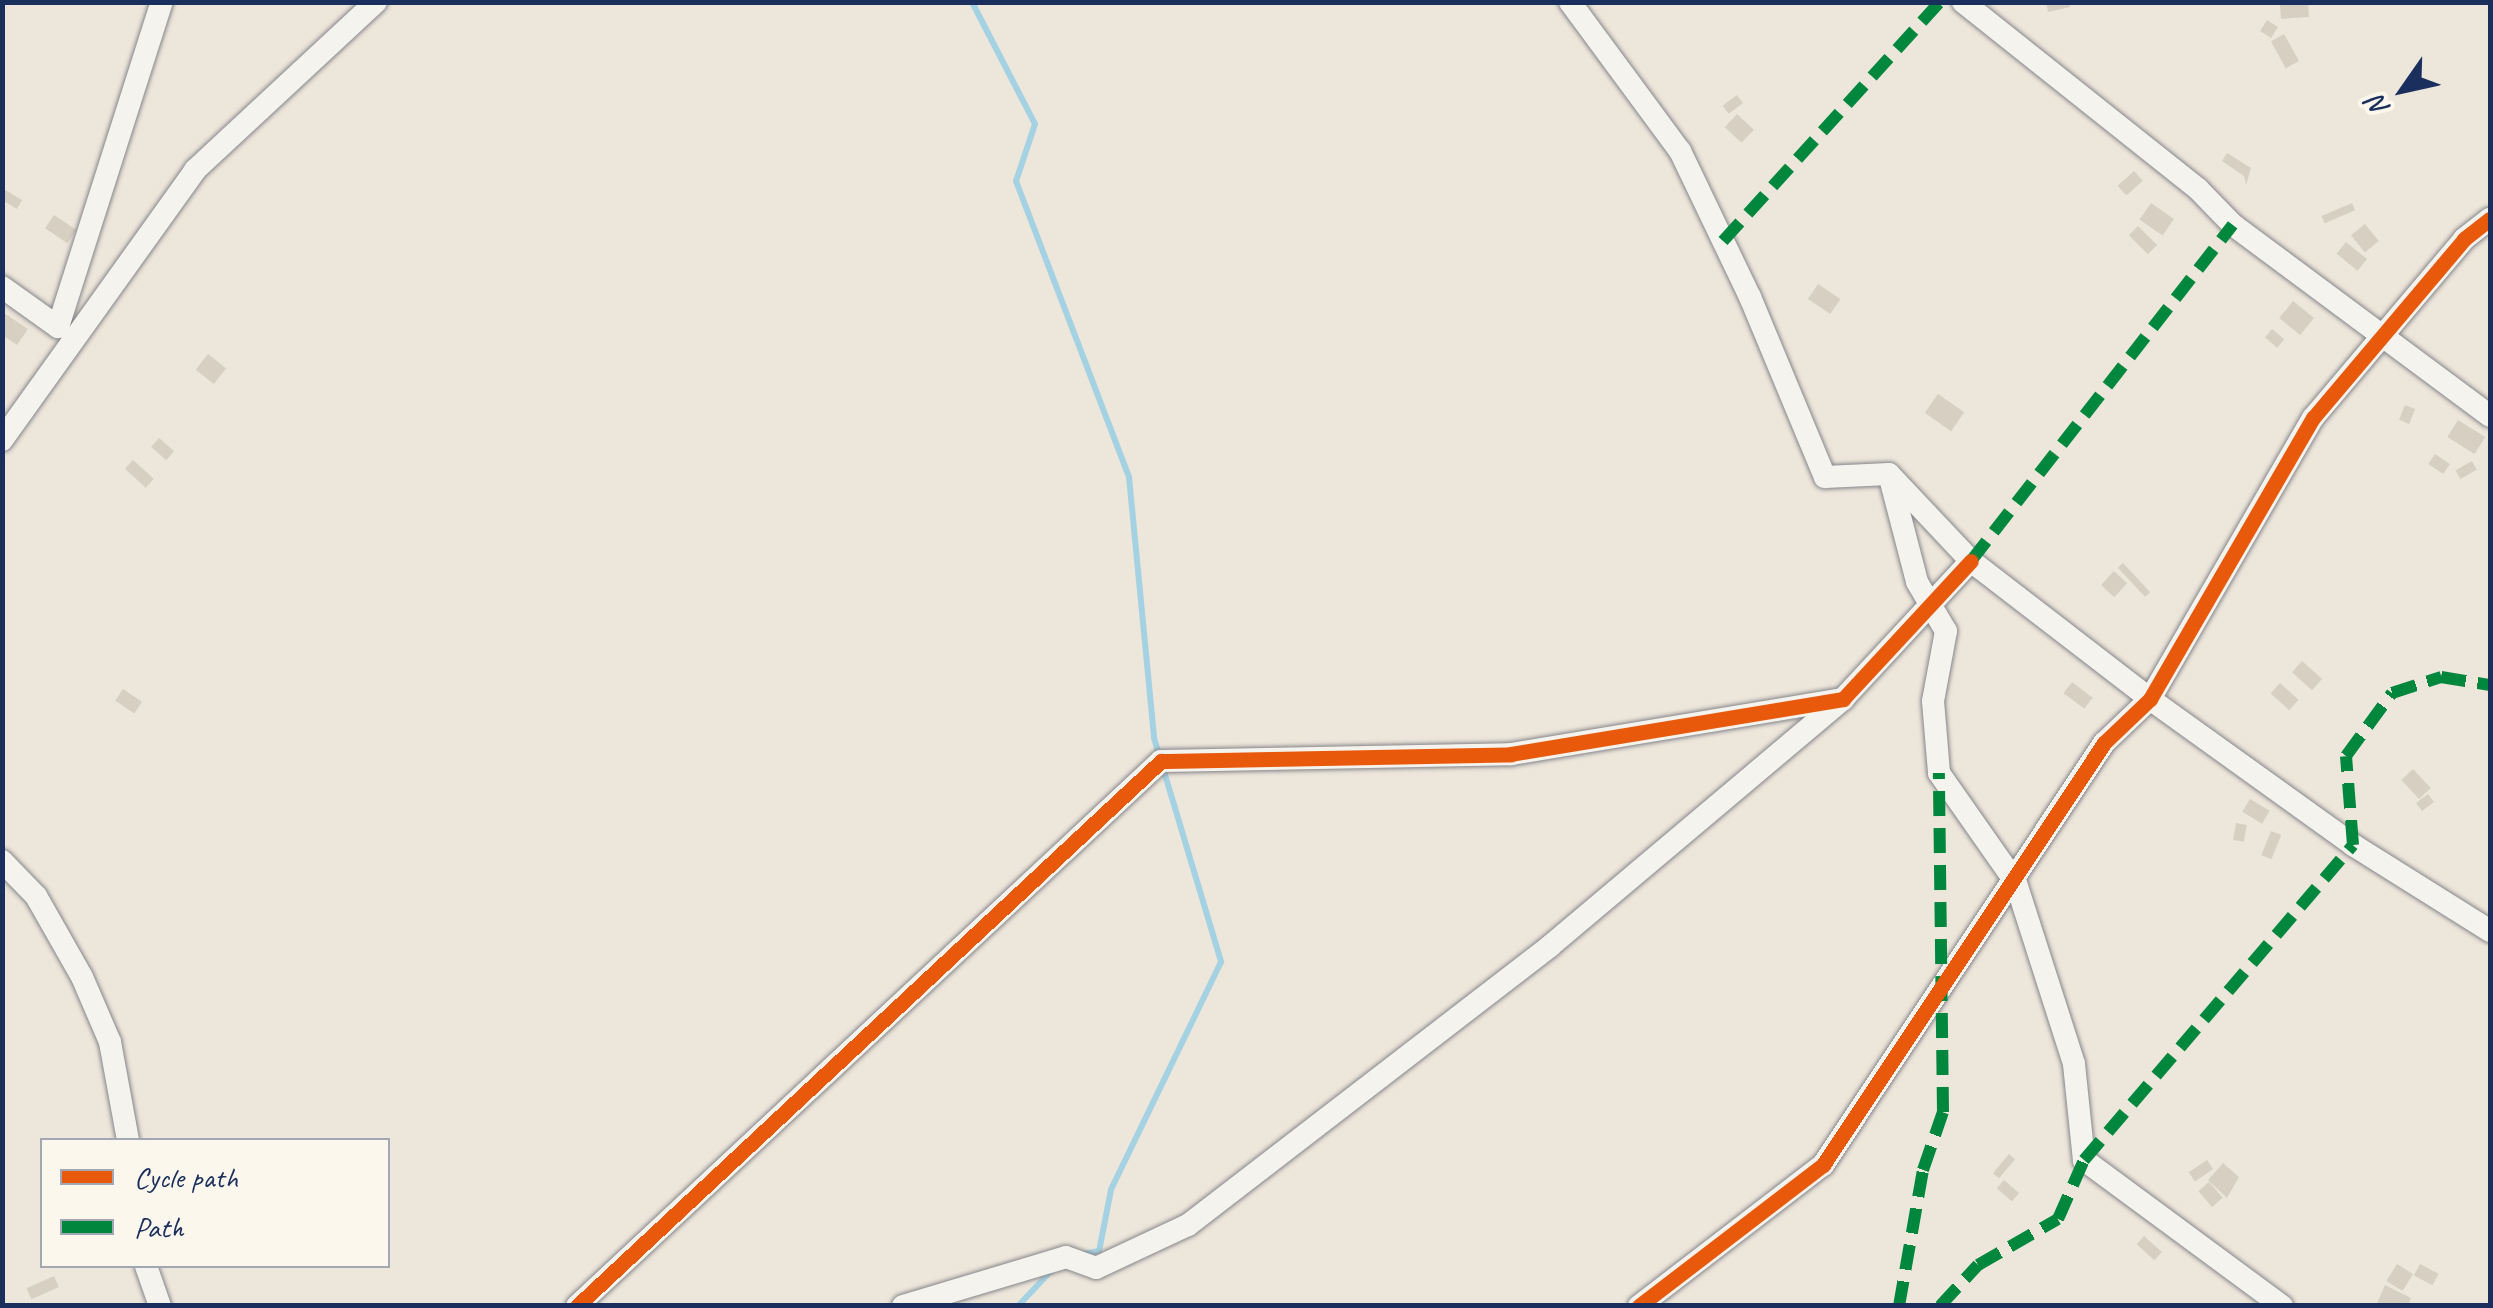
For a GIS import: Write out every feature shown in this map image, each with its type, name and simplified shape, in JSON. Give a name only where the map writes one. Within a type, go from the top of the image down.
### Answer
[{"type":"street","points":[[2,287],[58,327],[162,2]]},
{"type":"street","points":[[2,440],[196,170],[376,2]]},
{"type":"street","points":[[1570,2],[1680,152],[1750,297],[1825,477],[1889,474],[1971,562],[2150,699],[2353,845],[2490,931]]},
{"type":"street","points":[[1963,2],[2198,189],[2232,225],[2490,416]]},
{"type":"street","points":[[1640,1306],[1823,1165],[2016,883],[2104,743],[2150,699],[2313,418],[2464,239],[2490,219]]},
{"type":"street","points":[[1889,474],[1917,582],[1946,630],[1934,701],[1939,773],[2016,883],[2074,1064],[2084,1160],[2282,1306]]},
{"type":"street","points":[[902,1306],[1066,1257],[1096,1268],[1188,1225],[1550,946],[1843,699],[1971,562]]},
{"type":"street","points":[[577,1306],[1161,760],[1511,754],[1843,699]]},
{"type":"street","points":[[2,861],[36,896],[82,978],[110,1042],[128,1138]]},
{"type":"street","points":[[147,1268],[160,1306]]},
{"type":"building","points":[[2046,2],[2069,2],[2070,7],[2048,12]]},
{"type":"building","points":[[2308,3],[2309,17],[2281,19],[2280,5]]},
{"type":"building","points":[[2267,20],[2278,27],[2271,38],[2260,31]]},
{"type":"building","points":[[2284,34],[2299,61],[2286,68],[2271,41]]},
{"type":"building","points":[[1737,95],[1743,103],[1729,114],[1723,106]]},
{"type":"building","points":[[1737,114],[1754,130],[1742,143],[1725,127]]},
{"type":"building","points":[[2227,153],[2251,168],[2246,185],[2244,176],[2222,161]]},
{"type":"building","points":[[2134,171],[2143,181],[2126,195],[2118,186]]},
{"type":"building","points":[[2,188],[22,200],[17,209],[2,200]]},
{"type":"building","points":[[2151,203],[2174,219],[2162,235],[2140,219]]},
{"type":"building","points":[[2352,203],[2355,210],[2325,223],[2322,216]]},
{"type":"building","points":[[54,215],[76,230],[67,243],[45,228]]},
{"type":"building","points":[[2365,224],[2379,241],[2365,252],[2351,235]]},
{"type":"building","points":[[2138,226],[2157,245],[2148,254],[2129,235]]},
{"type":"building","points":[[2346,242],[2367,259],[2358,271],[2337,254]]},
{"type":"building","points":[[1818,284],[1840,299],[1830,314],[1808,299]]},
{"type":"building","points":[[2293,301],[2314,318],[2300,335],[2279,318]]},
{"type":"building","points":[[4,313],[28,329],[17,345],[2,335]]},
{"type":"building","points":[[2272,329],[2284,339],[2277,348],[2265,337]]},
{"type":"building","points":[[208,354],[226,368],[214,384],[196,370]]},
{"type":"building","points":[[1938,394],[1964,412],[1951,431],[1925,413]]},
{"type":"building","points":[[2405,405],[2415,409],[2409,424],[2399,420]]},
{"type":"building","points":[[2458,420],[2485,437],[2475,454],[2447,437]]},
{"type":"building","points":[[159,438],[174,451],[166,460],[151,447]]},
{"type":"building","points":[[2435,454],[2450,464],[2443,474],[2428,464]]},
{"type":"building","points":[[133,460],[154,479],[146,488],[125,469]]},
{"type":"building","points":[[2472,461],[2477,470],[2460,479],[2455,470]]},
{"type":"building","points":[[2123,563],[2150,592],[2145,597],[2118,568]]},
{"type":"building","points":[[2114,571],[2127,583],[2114,597],[2101,585]]},
{"type":"building","points":[[2302,661],[2322,679],[2312,690],[2292,672]]},
{"type":"building","points":[[2072,682],[2093,698],[2084,709],[2064,693]]},
{"type":"building","points":[[2280,683],[2299,700],[2289,710],[2271,693]]},
{"type":"building","points":[[123,689],[142,702],[134,713],[115,701]]},
{"type":"building","points":[[2413,769],[2431,788],[2419,799],[2401,780]]},
{"type":"building","points":[[2428,794],[2434,802],[2422,811],[2416,803]]},
{"type":"building","points":[[2250,799],[2270,811],[2262,824],[2242,812]]},
{"type":"building","points":[[2236,823],[2247,825],[2244,842],[2233,840]]},
{"type":"building","points":[[2271,831],[2281,835],[2271,859],[2261,855]]},
{"type":"building","points":[[2009,1154],[2015,1159],[1999,1178],[1993,1173]]},
{"type":"building","points":[[2207,1160],[2213,1169],[2195,1181],[2189,1172]]},
{"type":"building","points":[[2223,1163],[2239,1177],[2227,1198],[2208,1180]]},
{"type":"building","points":[[2004,1180],[2019,1193],[2012,1201],[1997,1188]]},
{"type":"building","points":[[2209,1182],[2223,1198],[2212,1207],[2198,1191]]},
{"type":"building","points":[[2144,1236],[2162,1252],[2154,1260],[2137,1244]]},
{"type":"building","points":[[2397,1264],[2413,1274],[2403,1291],[2386,1281]]},
{"type":"building","points":[[2420,1264],[2439,1274],[2432,1285],[2414,1275]]},
{"type":"building","points":[[54,1276],[59,1287],[31,1299],[27,1288]]},
{"type":"building","points":[[2385,1285],[2411,1298],[2408,1306],[2376,1306]]},
{"type":"waterway","points":[[972,2],[1035,124],[1016,181],[1129,477],[1154,738],[1221,962],[1111,1190],[1099,1251],[1083,1254]]},
{"type":"waterway","points":[[1018,1306],[1051,1271]]},
{"type":"marked path","points":[[1723,241],[1940,2]]},
{"type":"marked path","points":[[1971,561],[2233,225]]},
{"type":"marked path","points":[[1940,1306],[1978,1265],[2058,1219],[2084,1160],[2353,845],[2346,756],[2392,693],[2441,677],[2490,685]]},
{"type":"marked path","points":[[1899,1306],[1923,1170],[1943,1112],[1939,773]]},
{"type":"cycle path","points":[[1639,1306],[1823,1165],[2104,743],[2150,699],[2313,418],[2464,239],[2490,219]]},
{"type":"cycle path","points":[[577,1306],[1161,761],[1511,754],[1843,699],[1971,561]]}]
